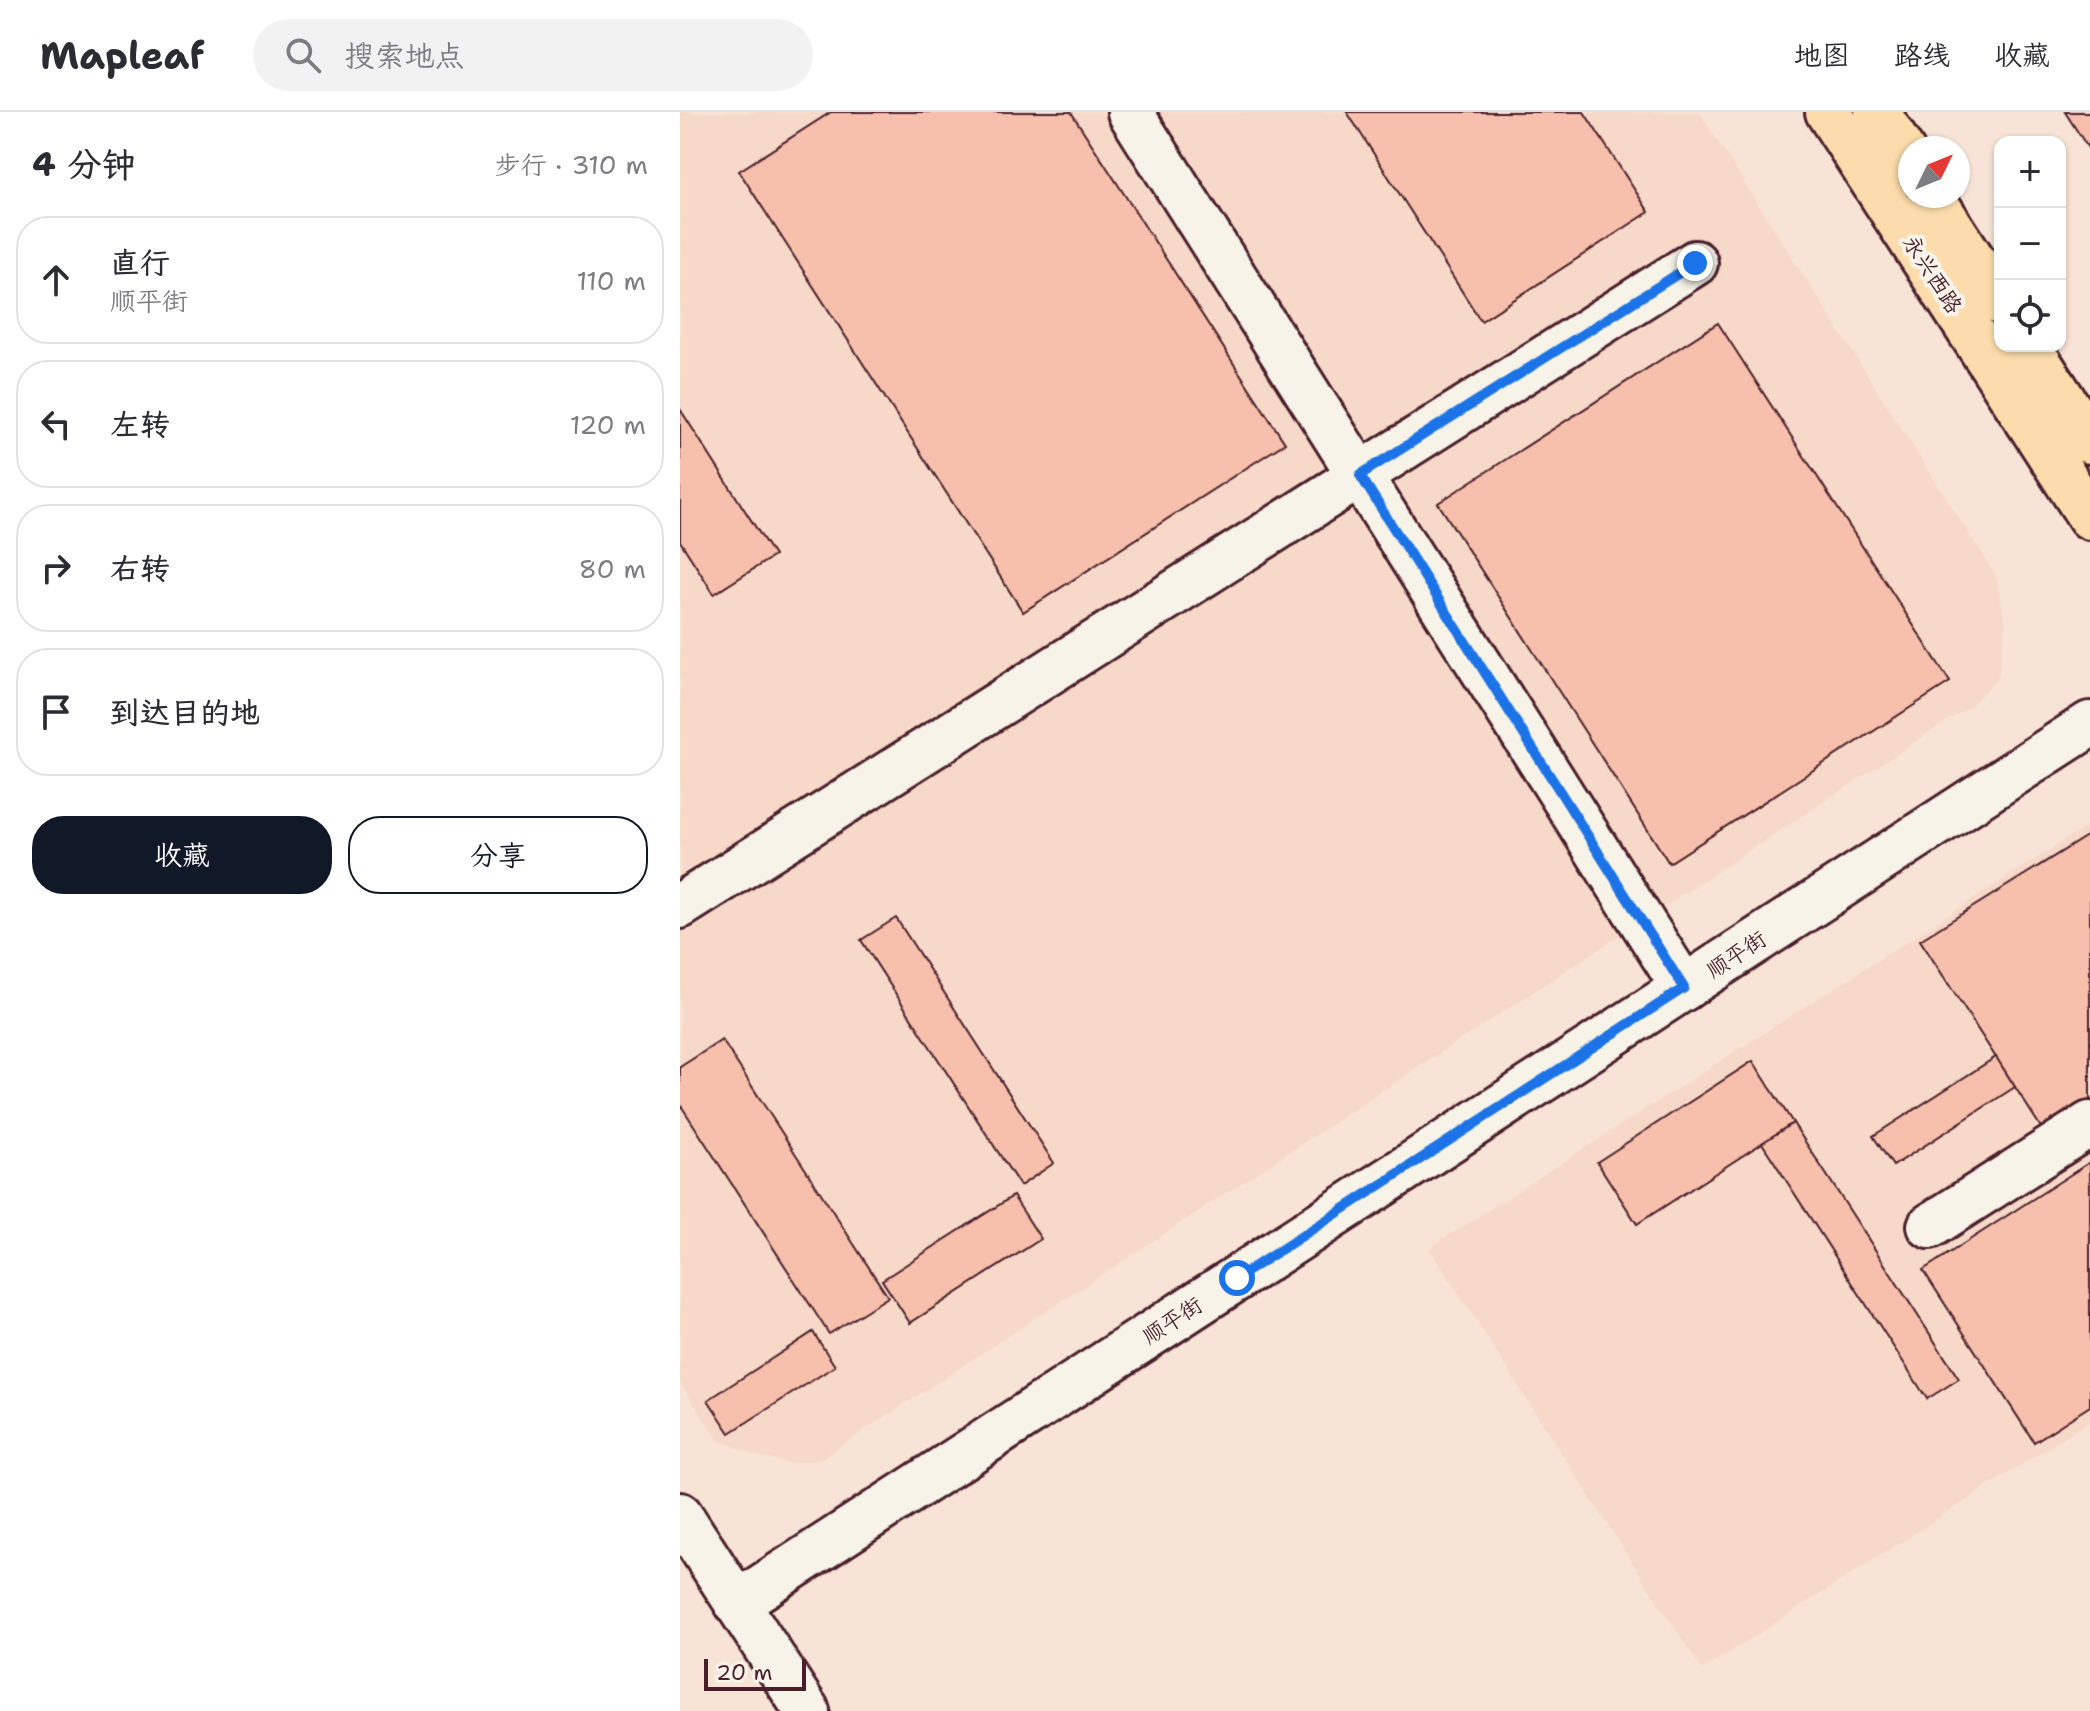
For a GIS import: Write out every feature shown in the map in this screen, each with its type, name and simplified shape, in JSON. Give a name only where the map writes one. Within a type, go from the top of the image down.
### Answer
[{"type":"main road","name":"永兴西路","points":[[1828,112],[2090,517]]},
{"type":"main road","points":[[1877,112],[1898,144]]},
{"type":"main road","name":"永兴西路","points":[[1939,208],[1994,293]]},
{"type":"main road","points":[[2032,352],[2090,441]]},
{"type":"street","points":[[1130,112],[1684,988]]},
{"type":"street","points":[[680,906],[1695,263]]},
{"type":"street","name":"顺平街","points":[[737,1603],[2090,724]]},
{"type":"street","points":[[1930,1226],[2090,1124]]},
{"type":"street","points":[[680,1515],[807,1711]]},
{"type":"shaded area","points":[[680,112],[1699,112],[1996,576],[2006,625],[1998,678],[1970,706],[819,1460],[787,1463],[757,1456],[718,1440],[680,1383]]},
{"type":"shaded area","points":[[2090,824],[2090,1421],[1702,1670],[1429,1248]]},
{"type":"building","points":[[831,112],[1071,112],[1285,443],[1023,612],[739,171]]},
{"type":"building","points":[[1347,112],[1584,112],[1649,212],[1481,321]]},
{"type":"building","points":[[2065,112],[2090,112],[2090,151]]},
{"type":"building","points":[[1718,323],[1950,682],[1669,863],[1438,503]]},
{"type":"building","points":[[680,409],[774,556],[714,594],[680,541]]},
{"type":"building","points":[[2090,834],[2090,1102],[2044,1132],[1920,940]]},
{"type":"building","points":[[896,918],[1054,1163],[1020,1186],[861,940]]},
{"type":"building","points":[[722,1040],[888,1297],[829,1334],[680,1104],[680,1067]]},
{"type":"building","points":[[1996,1057],[2015,1087],[1893,1166],[1873,1136]]},
{"type":"building","points":[[1753,1061],[1793,1123],[1637,1224],[1597,1162]]},
{"type":"building","points":[[1793,1123],[1959,1379],[1927,1399],[1762,1143]]},
{"type":"building","points":[[2090,1162],[2090,1406],[2034,1442],[1923,1270]]},
{"type":"building","points":[[1013,1196],[1041,1239],[910,1323],[882,1280]]},
{"type":"building","points":[[813,1332],[835,1366],[730,1433],[708,1400]]},
{"type":"route","points":[[1237,1278],[1684,988],[1360,475],[1695,263]]}]
